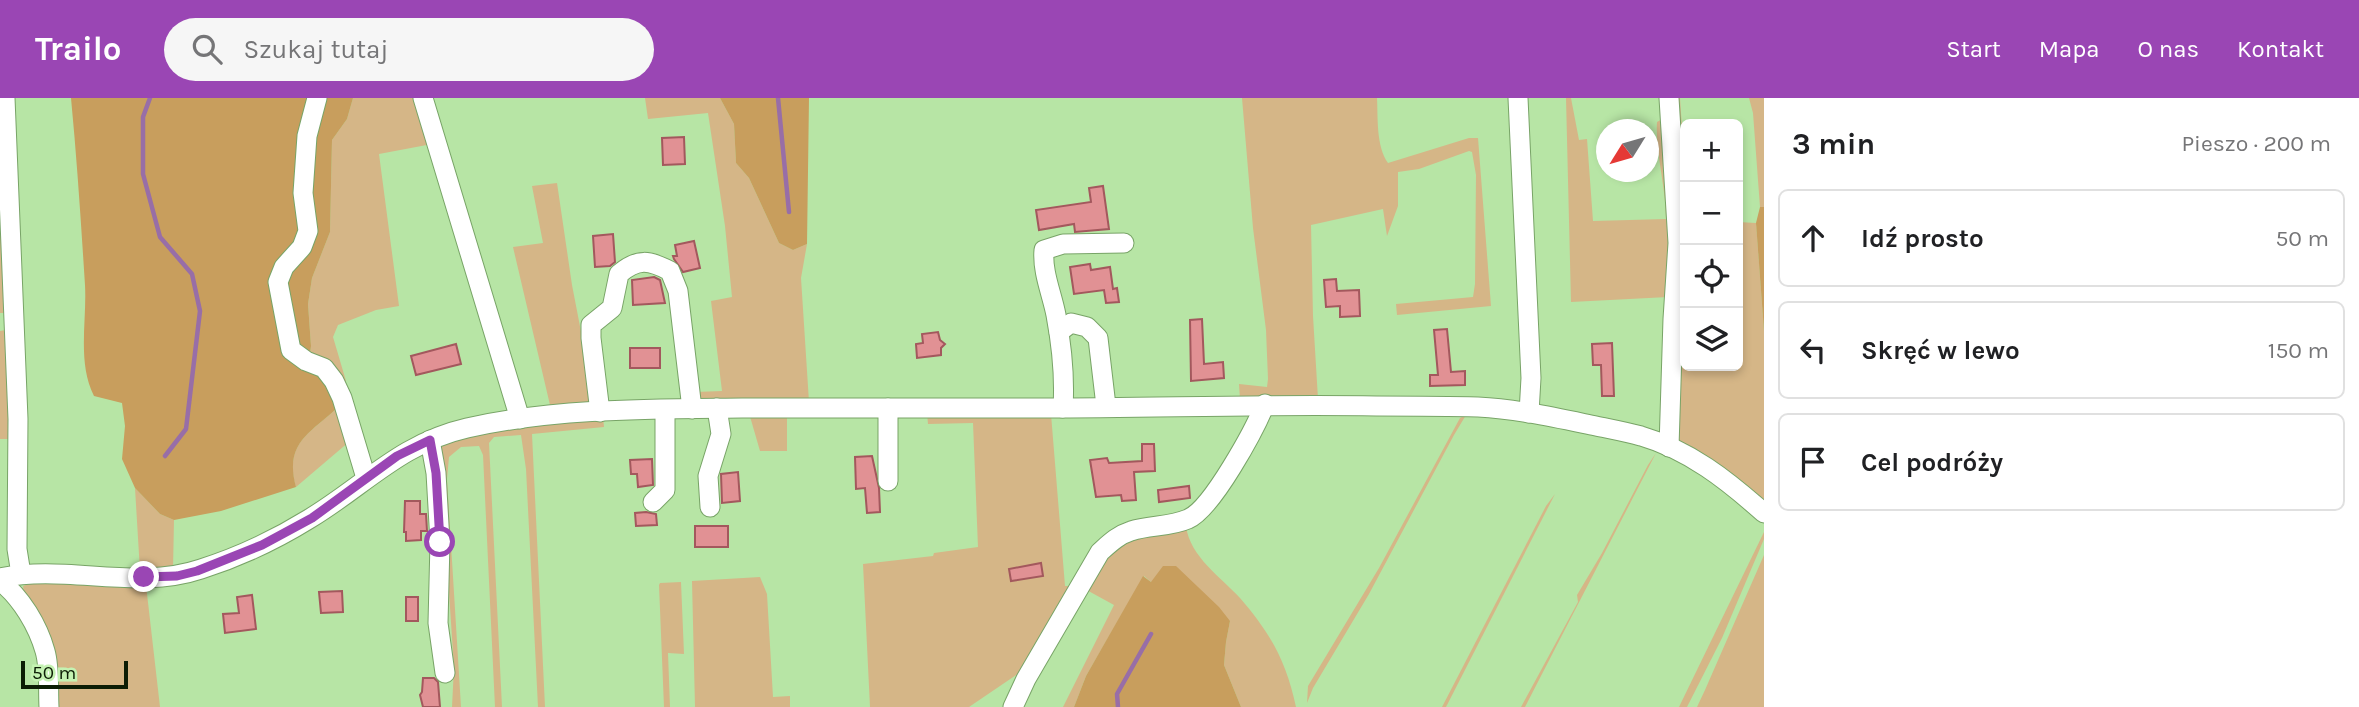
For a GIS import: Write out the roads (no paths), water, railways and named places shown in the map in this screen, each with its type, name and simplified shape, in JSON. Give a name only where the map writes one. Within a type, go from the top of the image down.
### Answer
[{"type":"street","points":[[5,98],[18,419],[17,549],[21,574]]},
{"type":"street","points":[[317,98],[307,136],[303,193],[308,231],[302,247],[284,267],[278,282],[291,349],[306,361],[324,368],[334,381],[342,398],[366,478]]},
{"type":"street","points":[[423,98],[520,419]]},
{"type":"street","points":[[1518,98],[1531,378],[1529,413]]},
{"type":"street","points":[[1669,98],[1678,243],[1672,319],[1669,447]]},
{"type":"street","points":[[1063,408],[1065,370],[1043,260],[1044,250],[1063,244],[1124,243]]},
{"type":"street","points":[[600,412],[591,325],[612,308],[619,275],[633,264],[653,262],[670,271],[678,291],[692,409]]},
{"type":"street","points":[[1059,332],[1071,323],[1087,327],[1098,338],[1106,406]]},
{"type":"street","points":[[0,580],[21,574],[144,577],[177,576],[197,571],[262,545],[312,518],[397,456],[430,440],[468,428],[520,419],[600,412],[718,408],[1063,408],[1265,404],[1481,407],[1529,413],[1641,436],[1692,457],[1734,487],[1764,513]]},
{"type":"street","points":[[1013,707],[1100,552],[1130,531],[1173,524],[1198,514],[1212,497],[1259,419],[1265,404]]},
{"type":"street","points":[[710,507],[708,477],[721,434],[718,408]]},
{"type":"street","points":[[888,408],[888,481]]},
{"type":"street","points":[[653,502],[665,490],[665,410]]},
{"type":"street","points":[[430,440],[436,473],[440,542],[438,623],[445,673]]},
{"type":"street","points":[[0,580],[25,608],[46,652],[49,707]]},
{"type":"waterway","points":[[150,98],[143,117],[143,174],[160,237],[192,274],[200,311],[186,429],[165,456]]},
{"type":"waterway","points":[[778,98],[789,212]]},
{"type":"waterway","points":[[1118,707],[1117,694],[1151,634]]}]
